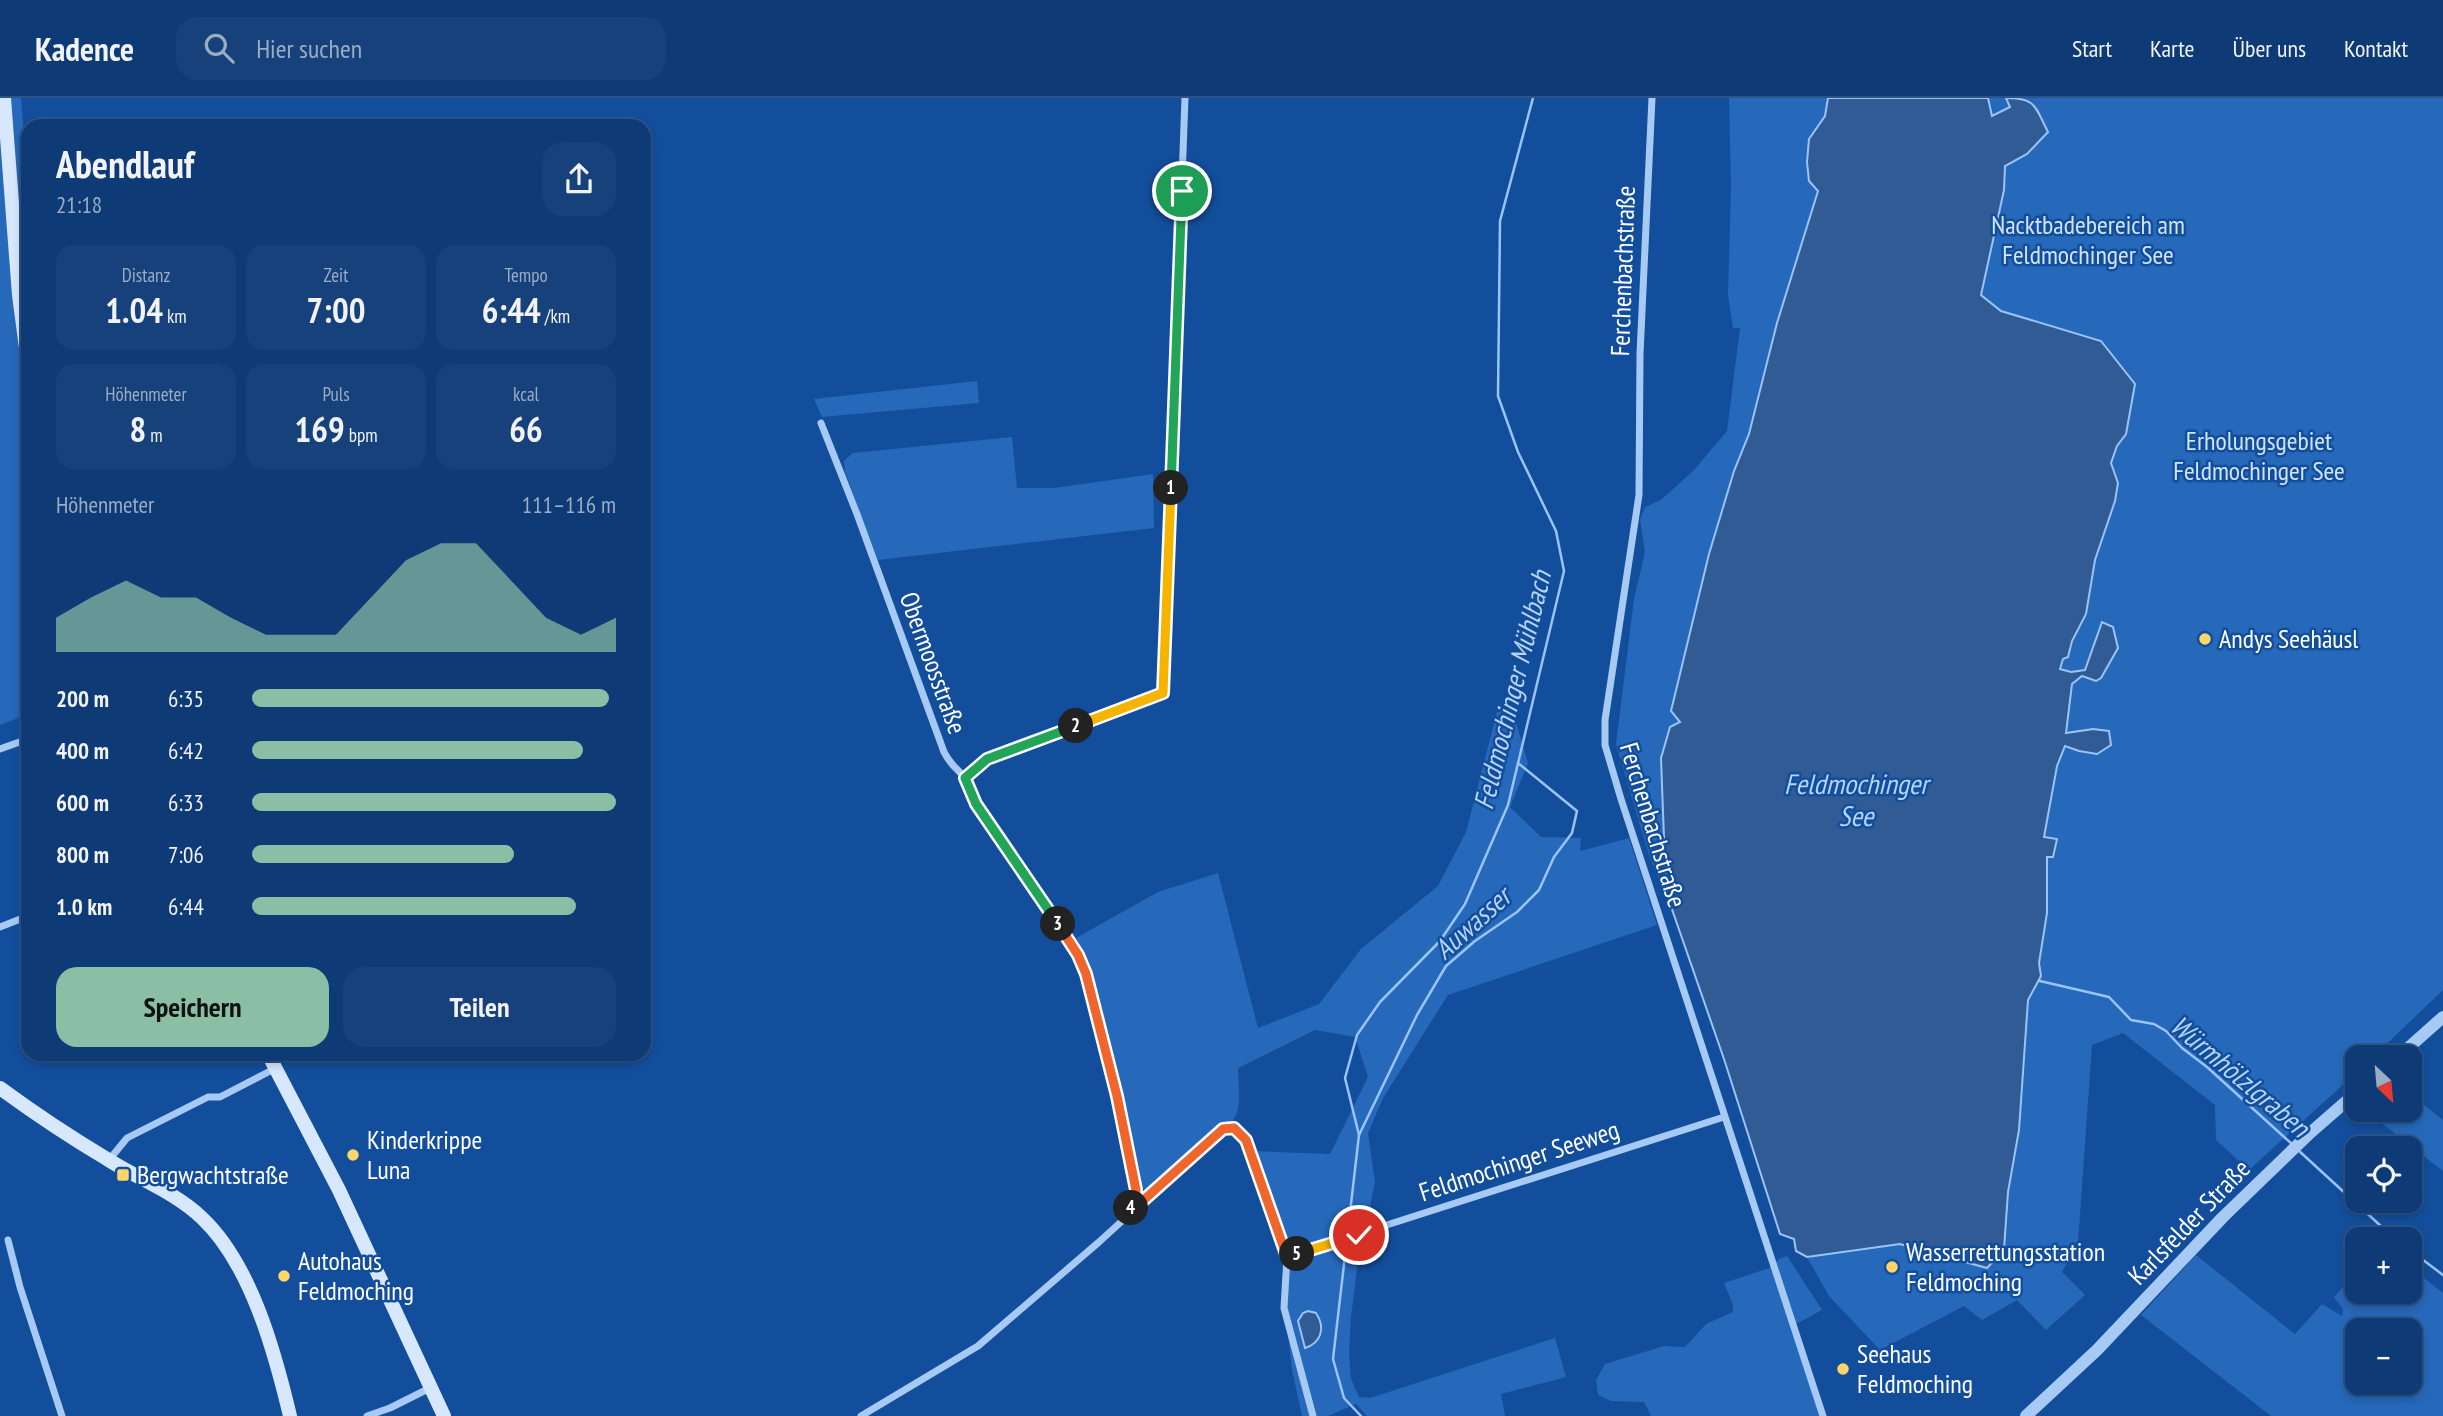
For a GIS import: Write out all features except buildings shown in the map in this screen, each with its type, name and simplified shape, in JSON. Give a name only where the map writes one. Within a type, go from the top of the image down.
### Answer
[{"type":"main road","points":[[4,98],[21,310]]},
{"type":"main road","points":[[272,1061],[339,1190],[444,1416]]},
{"type":"main road","points":[[0,1088],[108,1160],[188,1206],[215,1231],[262,1318],[276,1355],[290,1416]]},
{"type":"street","points":[[965,778],[987,759],[1163,693],[1185,98]]},
{"type":"street","name":"Ferchenbachstraße","points":[[1652,98],[1640,354],[1639,495],[1605,720],[1605,745],[1620,799],[1823,1416]]},
{"type":"street","name":"Obermoosstraße","points":[[821,423],[944,752],[952,767],[965,778],[976,804],[1055,919],[1078,955],[1086,974],[1130,1150],[1136,1190],[1128,1214]]},
{"type":"street","points":[[0,749],[21,742]]},
{"type":"street","points":[[0,927],[21,919]]},
{"type":"street","points":[[2412,1045],[2443,1017]]},
{"type":"street","points":[[108,1160],[127,1138],[208,1097],[220,1097],[276,1068]]},
{"type":"street","name":"Karlsfelder Straße","points":[[2026,1416],[2097,1350],[2223,1217],[2287,1154],[2345,1103]]},
{"type":"street","name":"Feldmochinger Seeweg","points":[[1287,1257],[1724,1117]]},
{"type":"street","points":[[861,1416],[978,1346],[1099,1242],[1223,1129],[1234,1128],[1246,1140],[1287,1257],[1284,1308],[1313,1416]]},
{"type":"street","points":[[8,1240],[20,1287],[62,1416]]},
{"type":"street","points":[[367,1416],[431,1388]]},
{"type":"green space","points":[[0,98],[21,98],[21,717],[0,725]]},
{"type":"green space","points":[[1729,98],[2443,98],[2443,990],[2386,1045],[2345,1045],[2345,1083],[2249,1170],[2216,1140],[2215,1105],[2123,1033],[2092,1045],[2078,1243],[2062,1272],[2085,1295],[2046,1330],[2017,1300],[1982,1320],[1964,1306],[1880,1350],[1829,1296],[1807,1257],[1900,1244],[1987,1267],[2004,1249],[2008,1192],[2019,1130],[2028,1000],[2041,976],[2039,963],[2047,913],[2048,856],[2057,839],[2044,838],[2057,766],[2064,745],[2079,751],[2093,729],[2066,734],[2072,684],[2082,676],[2096,681],[2113,627],[2102,622],[2085,670],[2071,672],[2060,669],[2063,659],[2069,657],[2072,641],[2086,614],[2095,560],[2115,501],[2118,483],[2111,464],[2117,446],[2126,434],[2101,341],[2001,311],[1981,295],[2004,190],[2005,165],[2018,159],[1818,190],[1777,323],[1749,434],[1734,471],[1709,554],[1671,711],[1681,722],[1661,758],[1666,892],[1671,912],[1648,852],[1616,744],[1634,599],[1645,552],[1640,520],[1645,507],[1661,500],[1694,470],[1727,431],[1740,328],[1733,328],[1728,295],[1731,188]]},
{"type":"green space","points":[[977,381],[979,403],[822,417],[814,399]]},
{"type":"green space","points":[[1012,437],[1017,488],[1054,488],[1153,474],[1154,528],[878,560],[845,472],[844,461],[853,453]]},
{"type":"green space","points":[[1512,709],[1528,763],[1510,807],[1541,837],[1581,838],[1580,851],[1629,838],[1657,925],[1448,995],[1383,1098],[1368,1133],[1375,1182],[1357,1269],[1351,1317],[1351,1379],[1359,1397],[1370,1398],[1555,1338],[1566,1377],[1501,1394],[1505,1416],[1367,1416],[1356,1404],[1328,1416],[1302,1416],[1292,1370],[1285,1310],[1289,1257],[1254,1151],[1330,1154],[1368,1077],[1355,1037],[1315,1030],[1238,1068],[1239,1102],[1232,1122],[1197,1156],[1147,1191],[1140,1187],[1134,1146],[1090,966],[1076,938],[1158,892],[1218,873],[1258,1028],[1319,1004],[1361,949],[1438,886],[1466,832],[1497,712]]},
{"type":"green space","points":[[2422,1103],[2443,1120],[2443,1171],[2422,1155],[2422,1136],[2398,1136],[2380,1122],[2422,1122]]},
{"type":"green space","points":[[2196,1255],[2295,1334],[2322,1304],[2342,1316],[2343,1309],[2334,1297],[2345,1285],[2345,1304],[2422,1304],[2422,1276],[2443,1293],[2443,1416],[2271,1416],[2141,1315]]},
{"type":"green space","points":[[1787,1256],[1822,1310],[1794,1325],[1824,1416],[1651,1416],[1644,1402],[1611,1401],[1598,1395],[1596,1380],[1605,1364],[1664,1346],[1685,1347],[1706,1324],[1733,1312],[1724,1283],[1769,1268]]},
{"type":"water","name":"Feldmochinger See","points":[[1828,98],[1988,98],[1992,116],[2010,107],[2006,98],[2024,100],[2034,106],[2048,132],[2027,154],[2005,166],[2004,190],[1981,295],[2001,311],[2101,341],[2135,384],[2126,434],[2117,446],[2111,463],[2118,483],[2115,501],[2095,560],[2086,614],[2072,641],[2068,657],[2063,659],[2060,669],[2071,672],[2085,670],[2102,622],[2113,627],[2118,648],[2101,678],[2096,681],[2082,676],[2072,684],[2066,733],[2093,729],[2109,731],[2111,745],[2097,754],[2065,746],[2057,766],[2044,837],[2057,839],[2053,857],[2047,857],[2047,913],[2039,963],[2041,976],[2028,1000],[2019,1130],[2008,1192],[2004,1249],[1987,1268],[1900,1244],[1807,1257],[1796,1251],[1794,1239],[1780,1234],[1724,1059],[1666,892],[1661,758],[1670,727],[1680,722],[1671,711],[1709,554],[1734,471],[1749,434],[1777,323],[1818,191],[1809,181],[1809,139],[1825,116]]},
{"type":"water","points":[[1303,1313],[1316,1313],[1321,1329],[1315,1343],[1305,1348],[1298,1321]]},
{"type":"waterway","name":"Feldmochinger Mühlbach","points":[[1361,1416],[1344,1398],[1333,1359],[1359,1135],[1345,1078],[1357,1035],[1380,1002],[1440,941],[1465,904],[1508,805],[1564,571],[1556,531],[1518,452],[1498,396],[1500,221],[1533,98]]},
{"type":"waterway","name":"Auwasser","points":[[1359,1135],[1417,1015],[1446,966],[1475,941],[1517,912],[1539,890],[1554,857],[1572,833],[1577,811],[1518,763]]},
{"type":"waterway","name":"Würmhölzlgraben","points":[[2040,981],[2109,997],[2131,1020],[2154,1024],[2166,1031],[2293,1145]]},
{"type":"waterway","name":"Würmhölzlgraben","points":[[2298,1150],[2382,1227]]},
{"type":"waterway","name":"Würmhölzlgraben","points":[[2422,1259],[2443,1275]]},
{"type":"place","name":"Andys Seehäusl","points":[[2205,639]]},
{"type":"place","name":"Kinderkrippe Luna","points":[[353,1155]]},
{"type":"place","name":"Bergwachtstraße","points":[[123,1175]]},
{"type":"place","name":"Wasserrettungsstation Feldmoching","points":[[1892,1267]]},
{"type":"place","name":"Autohaus Feldmoching","points":[[284,1276]]},
{"type":"place","name":"Seehaus Feldmoching","points":[[1843,1369]]},
{"type":"route","points":[[1182,191],[1163,693],[987,759],[965,778],[976,804],[1048,908],[1078,955],[1086,974],[1130,1150],[1136,1190],[1128,1214],[1223,1129],[1234,1128],[1246,1140],[1287,1257],[1359,1235]]},
{"type":"park label","name":"Nacktbadebereich am Feldmochinger See","points":[[2088,240]]},
{"type":"park label","name":"Erholungsgebiet Feldmochinger See","points":[[2259,456]]}]
